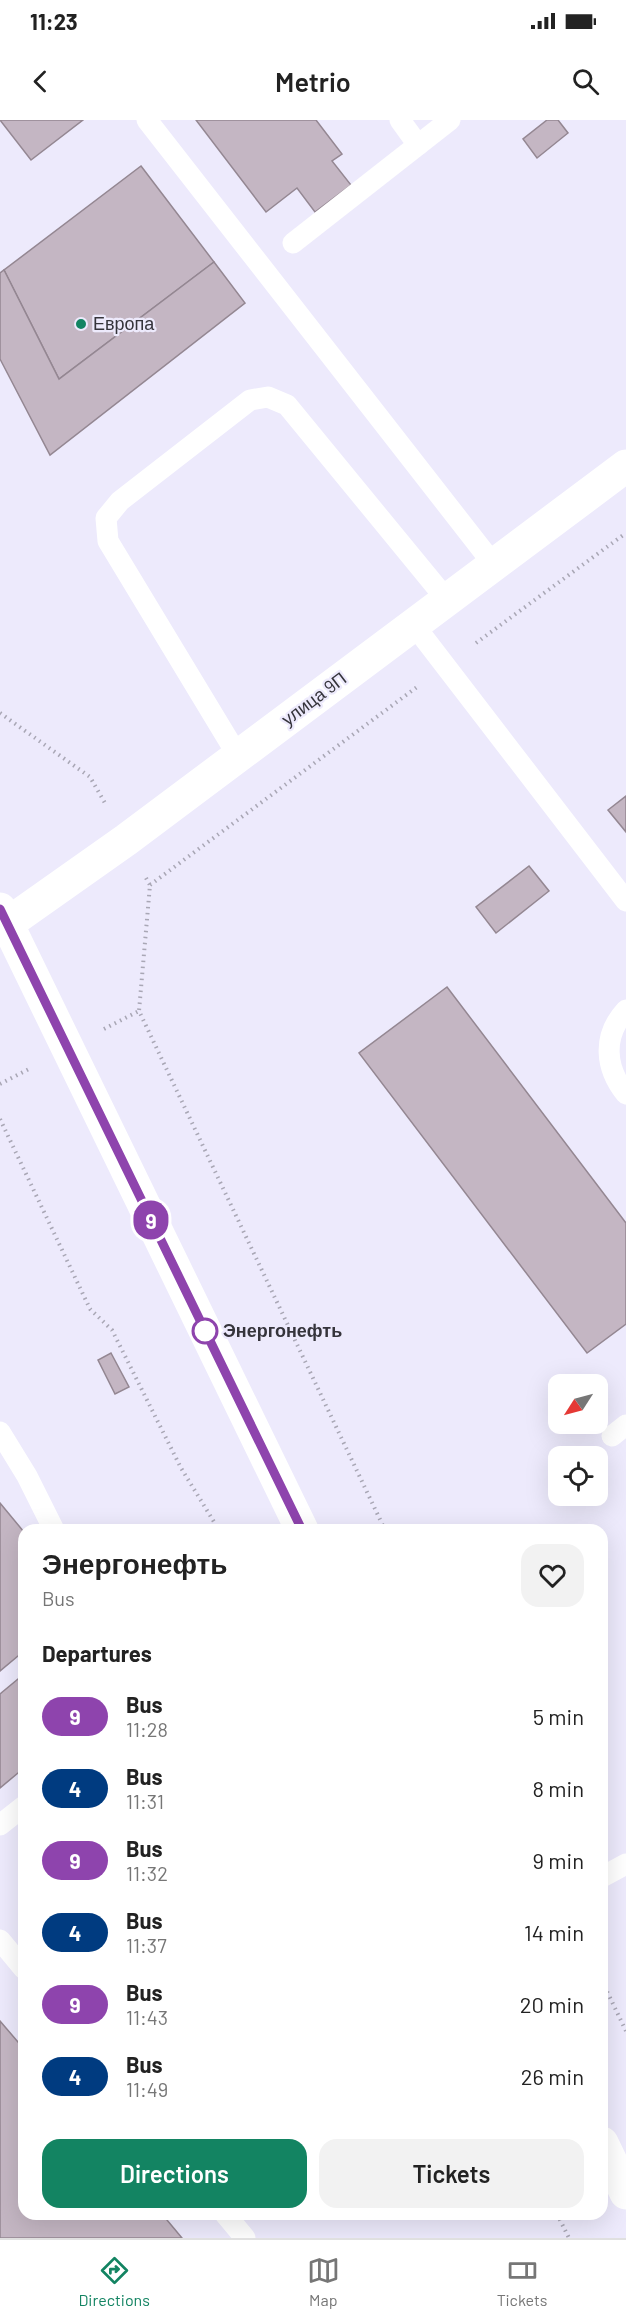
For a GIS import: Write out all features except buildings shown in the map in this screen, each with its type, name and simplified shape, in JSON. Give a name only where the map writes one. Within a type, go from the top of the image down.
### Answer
[{"type":"street","name":"улица 9П","points":[[2,921],[238,756],[626,466]]},
{"type":"street","points":[[2,921],[299,1524]]},
{"type":"street","points":[[608,2156],[626,2193]]},
{"type":"lane","points":[[147,120],[494,565]]},
{"type":"lane","points":[[400,120],[418,145]]},
{"type":"lane","points":[[293,243],[450,120]]},
{"type":"lane","points":[[238,756],[108,541],[106,518],[120,501],[250,400],[268,397],[287,405],[447,600]]},
{"type":"lane","points":[[414,625],[626,901]]},
{"type":"lane","points":[[626,1010],[610,1035],[609,1057],[618,1084],[626,1094]]},
{"type":"lane","points":[[0,1432],[27,1476],[51,1524]]},
{"type":"lane","points":[[0,1825],[18,1811]]},
{"type":"lane","points":[[608,1874],[626,1864]]},
{"type":"lane","points":[[0,1940],[18,1962]]},
{"type":"lane","points":[[230,2220],[245,2238]]},
{"type":"path","points":[[382,1524],[139,1011],[150,885],[626,532]]},
{"type":"path","points":[[0,713],[90,777]]},
{"type":"path","points":[[0,1119],[90,1309],[112,1330],[181,1468],[215,1524]]},
{"type":"path","points":[[608,1994],[626,2031]]},
{"type":"path","points":[[560,2220],[569,2238]]},
{"type":"bus line","name":"9","points":[[0,909],[299,1524]]},
{"type":"place","name":"Европа","points":[[81,324]]},
{"type":"place","name":"Энергонефть","points":[[205,1331]]}]
